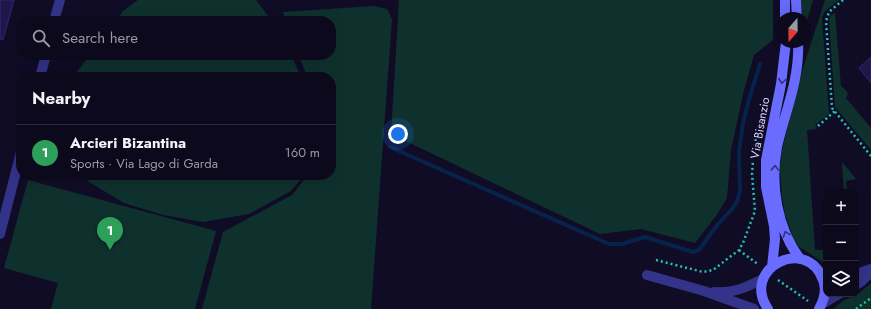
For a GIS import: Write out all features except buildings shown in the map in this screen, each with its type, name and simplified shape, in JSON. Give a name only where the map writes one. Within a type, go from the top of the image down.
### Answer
[{"type":"main road","points":[[785,0],[785,12]]},
{"type":"main road","points":[[796,0],[797,12]]},
{"type":"main road","name":"Via Bisanzio","points":[[772,266],[775,239],[774,226],[766,187],[766,160],[781,84],[785,48]]},
{"type":"main road","name":"Via Bisanzio","points":[[798,48],[798,69],[778,147],[775,166],[775,187],[778,207],[785,234],[800,259]]},
{"type":"main road","points":[[768,309],[762,296],[761,287],[763,279],[772,266],[780,261],[790,258],[800,259],[815,267],[821,275],[825,284],[825,295],[820,307]]},
{"type":"street","points":[[55,16],[60,0]]},
{"type":"street","points":[[41,72],[45,60]]},
{"type":"street","points":[[0,234],[16,172]]},
{"type":"street","points":[[815,267],[823,270]]},
{"type":"street","points":[[859,273],[871,271]]},
{"type":"street","points":[[859,283],[871,271]]},
{"type":"street","points":[[647,275],[704,291],[754,309]]},
{"type":"street","points":[[704,291],[722,293],[732,292],[741,290],[763,279]]},
{"type":"street","points":[[820,307],[835,297]]},
{"type":"path","points":[[844,0],[829,12],[826,21],[832,108],[871,156]]},
{"type":"path","points":[[818,126],[835,112]]},
{"type":"path","points":[[656,260],[703,272],[713,270],[739,250],[761,267]]},
{"type":"path","points":[[778,280],[808,301]]},
{"type":"path","points":[[856,309],[871,298]]},
{"type":"green space","points":[[138,0],[256,0],[268,16],[120,16],[123,11]]},
{"type":"green space","points":[[399,0],[773,0],[773,40],[754,55],[743,94],[731,150],[727,198],[716,216],[695,243],[641,229],[600,234],[391,134]]},
{"type":"green space","points":[[801,0],[813,0],[810,12],[802,12]]},
{"type":"green space","points":[[825,0],[839,0],[825,11],[822,18],[829,114],[815,125],[817,129],[807,130],[815,250],[823,250],[823,262],[798,246],[794,239],[785,215],[780,169],[782,150],[803,68],[809,48],[811,48],[811,43]]},
{"type":"green space","points":[[374,6],[387,9],[392,19],[371,309],[202,309],[223,232],[292,195],[304,180],[336,180],[336,72],[305,72],[301,60],[336,60],[336,16],[284,16],[283,12]]},
{"type":"green space","points":[[835,13],[841,86],[848,94],[846,98],[871,128],[871,150],[835,107],[829,20],[831,15]]},
{"type":"green space","points":[[86,60],[293,60],[299,72],[77,72]]},
{"type":"green space","points":[[842,162],[856,179],[846,181],[847,189],[844,189]]},
{"type":"green space","points":[[28,180],[216,231],[195,309],[51,309],[58,283],[4,268]]},
{"type":"green space","points":[[88,180],[300,180],[291,191],[249,214],[203,222],[163,215],[124,203]]},
{"type":"green space","points":[[871,283],[871,309],[833,309],[844,300],[851,297],[859,297],[859,293]]},
{"type":"waterway","points":[[390,147],[609,244],[622,244],[645,237],[693,252],[699,250],[718,224],[737,202],[740,191],[739,152],[743,123],[760,64]]},
{"type":"place","name":"Arcieri Bizantina","points":[[110,250]]}]
